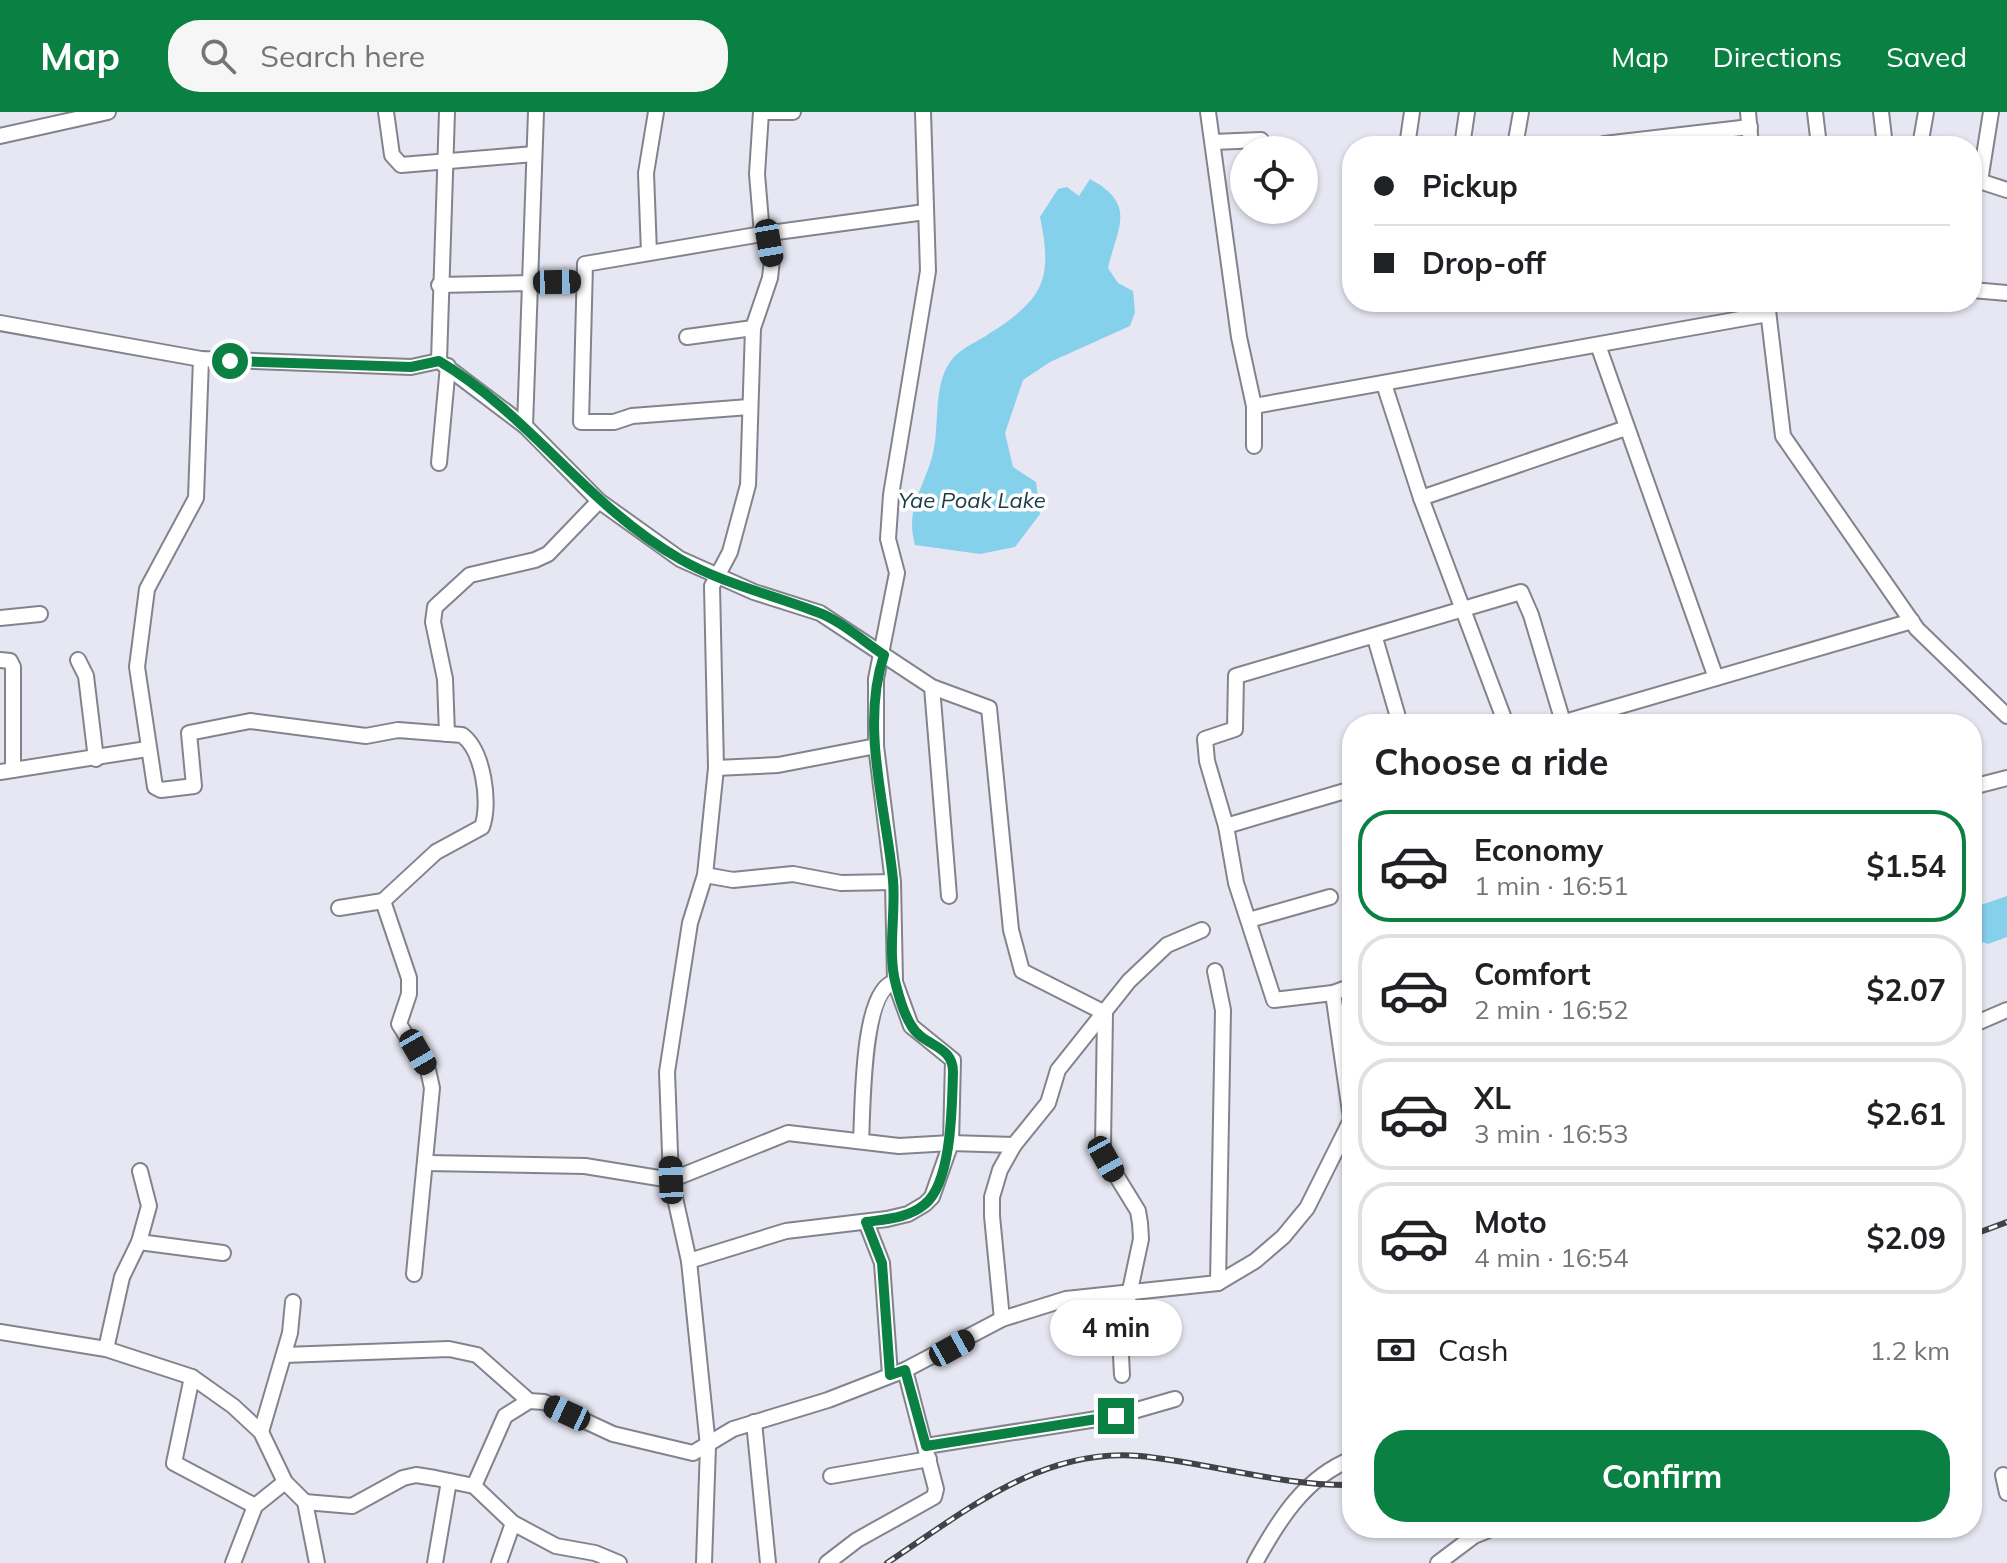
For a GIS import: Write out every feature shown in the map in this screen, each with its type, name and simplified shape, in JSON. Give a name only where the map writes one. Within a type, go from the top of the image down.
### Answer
[{"type":"street","points":[[0,136],[108,112]]},
{"type":"street","points":[[386,112],[395,163],[401,165],[534,154]]},
{"type":"street","points":[[439,463],[444,364],[439,285],[447,112]]},
{"type":"street","points":[[525,426],[536,112]]},
{"type":"street","points":[[649,253],[646,173],[656,112]]},
{"type":"street","points":[[704,1563],[708,1446],[689,1261],[671,1180],[669,1059],[690,923],[705,875],[716,768],[712,586],[730,552],[748,485],[753,328],[770,278],[772,260],[769,243],[762,234],[757,174],[761,112]]},
{"type":"street","points":[[767,112],[793,112]]},
{"type":"street","points":[[689,1261],[786,1231],[908,1214],[932,1197],[951,1143],[953,1060],[911,1026],[895,982],[893,882],[876,746],[876,679],[884,655],[897,573],[888,539],[891,495],[928,271],[923,112]]},
{"type":"street","points":[[1208,112],[1239,337],[1254,406],[1254,446]]},
{"type":"street","points":[[1408,136],[1412,112]]},
{"type":"street","points":[[1463,136],[1467,112]]},
{"type":"street","points":[[1517,136],[1521,112]]},
{"type":"street","points":[[1815,112],[1818,136]]},
{"type":"street","points":[[1881,112],[1884,136]]},
{"type":"street","points":[[1922,136],[1926,112]]},
{"type":"street","points":[[1982,153],[1991,112]]},
{"type":"street","points":[[1652,136],[1749,120]]},
{"type":"street","points":[[1213,142],[1230,141]]},
{"type":"street","points":[[1982,182],[2007,190]]},
{"type":"street","points":[[749,407],[632,416],[614,422],[581,422],[582,268],[588,261],[925,212]]},
{"type":"street","points":[[439,285],[582,282]]},
{"type":"street","points":[[1982,291],[2007,293]]},
{"type":"street","points":[[1254,406],[1598,345],[1750,312]]},
{"type":"street","points":[[1768,312],[1783,436],[1912,621],[2007,716]]},
{"type":"street","points":[[0,323],[201,359],[411,367],[444,364],[525,426],[599,501],[680,559],[754,592],[820,613],[932,687],[986,705],[991,713],[1011,930],[1018,964],[1022,971],[1105,1013]]},
{"type":"street","points":[[687,337],[753,328]]},
{"type":"street","points":[[1598,345],[1716,678]]},
{"type":"street","points":[[201,359],[196,498],[147,589],[137,667],[155,787],[190,789],[194,779],[188,737],[193,732],[250,721],[366,736],[398,730],[462,735],[475,749],[483,789],[482,827],[436,852],[383,901],[339,908]]},
{"type":"street","points":[[1384,384],[1421,498],[1502,714]]},
{"type":"street","points":[[1421,498],[1626,428]]},
{"type":"street","points":[[447,734],[445,679],[433,622],[435,607],[470,575],[535,560],[548,554],[599,501]]},
{"type":"street","points":[[1342,990],[1274,1000],[1236,883],[1226,826],[1207,761],[1205,739],[1235,729],[1236,676],[1375,638],[1510,593],[1524,595],[1557,714]]},
{"type":"street","points":[[0,618],[40,614]]},
{"type":"street","points":[[1591,714],[1912,621]]},
{"type":"street","points":[[1375,638],[1397,714]]},
{"type":"street","points":[[0,660],[10,661],[13,667],[7,771],[147,749]]},
{"type":"street","points":[[78,660],[86,676],[96,759]]},
{"type":"street","points":[[932,687],[949,896]]},
{"type":"street","points":[[716,768],[778,765],[876,746]]},
{"type":"street","points":[[1982,784],[2007,778]]},
{"type":"street","points":[[1226,826],[1342,792]]},
{"type":"street","points":[[705,875],[733,880],[793,874],[841,883],[893,882]]},
{"type":"street","points":[[1249,920],[1330,897]]},
{"type":"street","points":[[383,901],[409,978],[409,994],[399,1024],[428,1070],[432,1088],[414,1274]]},
{"type":"street","points":[[1002,1319],[992,1197],[1000,1170],[1014,1145],[1048,1103],[1058,1070],[1129,981],[1167,945],[1202,930]]},
{"type":"street","points":[[1215,971],[1223,1010],[1218,1283]]},
{"type":"street","points":[[861,1141],[872,1019],[878,994],[883,986],[895,982]]},
{"type":"street","points":[[1333,993],[1342,1053]]},
{"type":"street","points":[[1982,1021],[2007,1010]]},
{"type":"street","points":[[1105,1013],[1103,1147],[1106,1159],[1138,1211],[1141,1239],[1120,1337],[1122,1375]]},
{"type":"street","points":[[426,1163],[585,1166],[671,1180],[788,1133],[899,1146],[951,1143],[1014,1145]]},
{"type":"street","points":[[474,1486],[505,1416],[529,1401],[544,1402],[613,1434],[693,1453],[733,1429],[828,1400],[905,1370],[1002,1319],[1066,1299],[1218,1283],[1255,1261],[1283,1237],[1307,1208],[1342,1139]]},
{"type":"street","points":[[106,1349],[122,1277],[139,1242],[149,1206],[140,1171]]},
{"type":"street","points":[[866,1222],[882,1263],[890,1375]]},
{"type":"street","points":[[139,1242],[223,1253]]},
{"type":"street","points":[[261,1432],[284,1355],[293,1302]]},
{"type":"street","points":[[0,1332],[106,1349],[192,1377],[233,1406],[261,1432],[285,1482],[305,1502],[317,1563]]},
{"type":"street","points":[[284,1355],[449,1349],[477,1355],[529,1401]]},
{"type":"street","points":[[827,1563],[857,1540],[929,1503],[936,1489],[905,1370]]},
{"type":"street","points":[[192,1377],[174,1463],[255,1506]]},
{"type":"street","points":[[831,1476],[927,1452],[1116,1416],[1175,1399]]},
{"type":"street","points":[[754,1422],[768,1563]]},
{"type":"street","points":[[1258,1561],[1302,1490],[1342,1463]]},
{"type":"street","points":[[305,1502],[352,1506],[403,1478],[416,1475],[449,1481],[474,1486],[513,1523],[556,1546],[595,1553],[619,1563]]},
{"type":"street","points":[[2003,1475],[2007,1493]]},
{"type":"street","points":[[435,1563],[449,1481]]},
{"type":"street","points":[[233,1563],[255,1506],[285,1482]]},
{"type":"street","points":[[499,1563],[513,1523]]},
{"type":"street","points":[[1438,1563],[1471,1538]]},
{"type":"water","name":"Yae Poak Lake","points":[[1090,179],[1105,189],[1119,207],[1119,228],[1108,268],[1118,283],[1133,291],[1135,312],[1130,326],[1050,362],[1023,380],[1005,433],[1013,467],[1036,482],[1040,514],[1015,547],[980,554],[915,545],[912,520],[935,445],[939,391],[947,367],[958,353],[1008,321],[1033,298],[1044,272],[1044,238],[1040,217],[1058,189],[1067,187],[1079,196]]},
{"type":"water","points":[[2007,896],[2007,937],[1988,944],[1982,942],[1982,905]]},
{"type":"railway","points":[[1982,1231],[2007,1222]]},
{"type":"railway","points":[[887,1563],[1006,1487],[1037,1472],[1104,1456],[1167,1459],[1298,1482],[1342,1485]]},
{"type":"route","points":[[230,361],[411,367],[439,361],[525,426],[599,501],[680,559],[754,592],[820,613],[884,655],[876,679],[876,746],[893,882],[895,982],[911,1026],[924,1039],[948,1052],[953,1060],[951,1143],[932,1197],[908,1214],[866,1222],[882,1263],[890,1375],[905,1370],[926,1446],[1005,1436],[1116,1416]]}]
